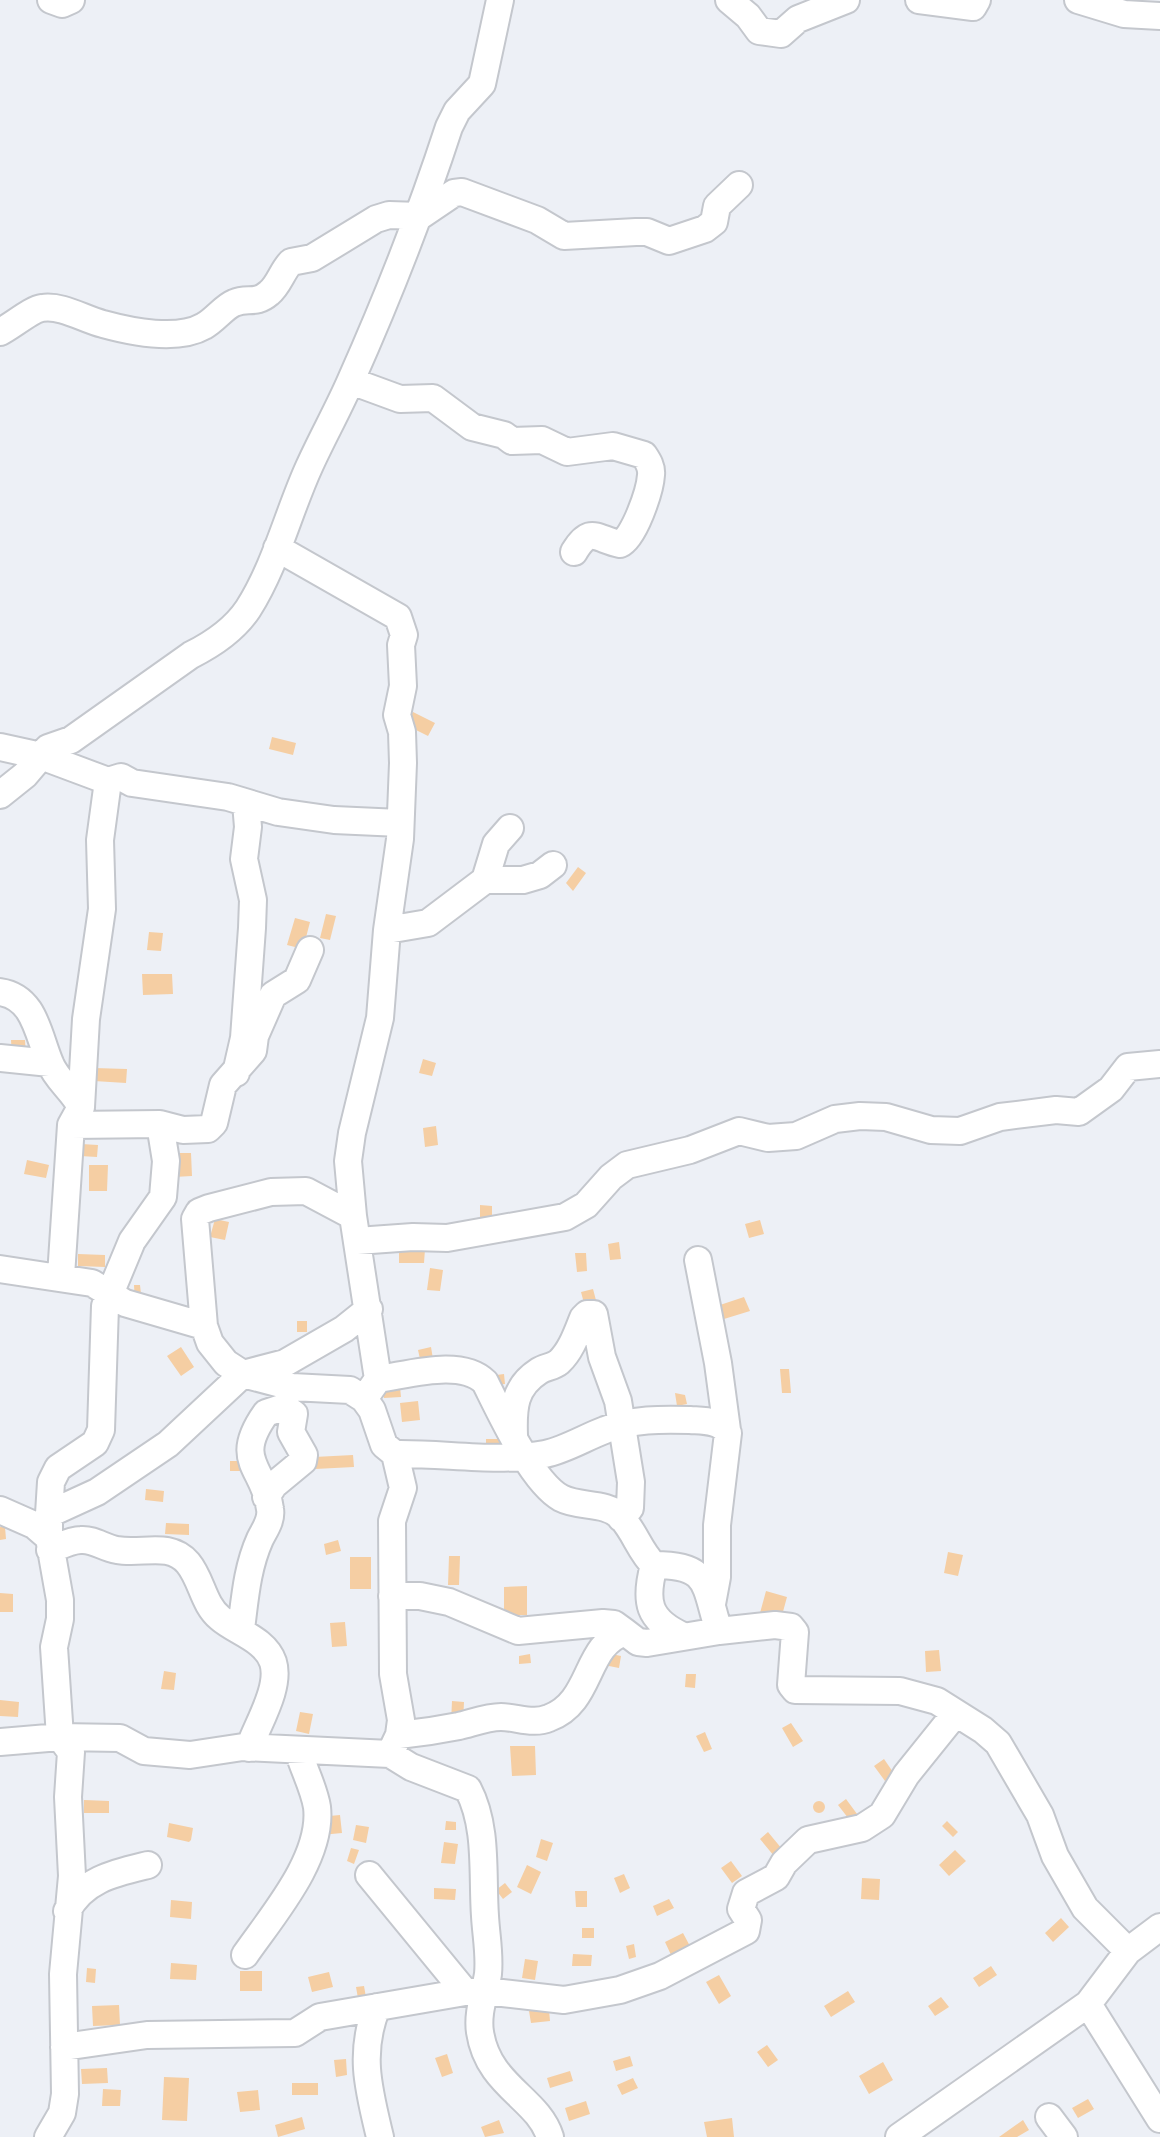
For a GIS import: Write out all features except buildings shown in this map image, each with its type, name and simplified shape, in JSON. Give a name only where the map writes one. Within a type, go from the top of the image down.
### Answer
[{"type":"street","points":[[51,0],[62,4],[71,0]]},
{"type":"street","points":[[0,795],[25,775],[48,748],[71,740],[236,624],[264,580],[309,468],[351,381],[420,216],[449,127],[457,111],[482,84],[500,0]]},
{"type":"street","points":[[729,0],[748,16],[759,32],[781,34],[798,19],[846,0]]},
{"type":"street","points":[[919,0],[973,7],[977,0]]},
{"type":"street","points":[[1077,0],[1124,14],[1152,13],[1160,16]]},
{"type":"street","points":[[0,331],[21,322],[38,308],[48,307],[58,308],[83,319],[131,330],[190,331],[204,326],[232,303],[258,301],[271,292],[291,262],[312,258],[376,219],[389,215],[420,216],[454,193],[469,192],[537,220],[564,236],[648,232],[673,240],[705,229],[714,222],[717,206],[739,185]]},
{"type":"street","points":[[351,381],[400,399],[433,398],[472,427],[505,435],[512,441],[542,440],[562,451],[574,452],[612,446],[644,455],[650,464],[651,475],[632,533],[620,544],[596,535],[588,536],[581,539],[574,552]]},
{"type":"street","points":[[277,548],[384,608],[398,617],[402,625],[403,685],[397,715],[402,732],[403,764],[400,823],[378,1030],[352,1133],[348,1161],[355,1228],[369,1309],[372,1410],[384,1445],[395,1454],[403,1488],[392,1521],[393,1674],[401,1720],[395,1744],[411,1767],[468,1789],[475,1803],[480,1827],[488,1947],[475,1992]]},
{"type":"street","points":[[0,747],[41,756],[108,781],[121,777],[132,783],[247,815],[274,811],[334,820],[400,823]]},
{"type":"street","points":[[61,1276],[86,1019],[102,909],[100,841],[108,781]]},
{"type":"street","points":[[236,1073],[246,1013],[252,928],[253,900],[244,859],[247,815]]},
{"type":"street","points":[[387,930],[428,923],[485,880],[496,844],[510,828]]},
{"type":"street","points":[[485,880],[523,880],[540,874],[553,865]]},
{"type":"street","points":[[76,1116],[160,1124],[183,1130],[208,1129],[214,1123],[223,1085],[253,1051],[255,1036],[272,995],[297,980],[304,972],[310,950]]},
{"type":"street","points":[[0,992],[15,994],[26,1005],[45,1041],[50,1063],[76,1116]]},
{"type":"street","points":[[0,1058],[50,1063]]},
{"type":"street","points":[[715,1619],[706,1586],[695,1572],[680,1565],[654,1565],[646,1557],[634,1531],[611,1509],[562,1499],[551,1490],[519,1446],[478,1375],[444,1370],[371,1389],[349,1390],[292,1387],[243,1374],[226,1363],[210,1343],[204,1326],[195,1219],[200,1212],[271,1192],[297,1190],[320,1197],[355,1228],[413,1237],[447,1238],[565,1217],[586,1205],[611,1177],[627,1164],[676,1154],[739,1131],[768,1138],[796,1136],[835,1119],[860,1116],[886,1118],[931,1129],[960,1131],[1000,1117],[1056,1110],[1079,1112],[1111,1088],[1128,1067],[1160,1064]]},
{"type":"street","points":[[48,2137],[62,2113],[65,2094],[67,1912],[72,1876],[68,1797],[71,1752],[60,1737],[54,1647],[60,1619],[60,1600],[49,1534],[51,1482],[58,1468],[95,1443],[101,1430],[106,1349],[102,1322],[110,1292],[132,1241],[163,1197],[166,1161],[160,1124]]},
{"type":"street","points":[[698,1259],[718,1363],[727,1430],[717,1525],[715,1619]]},
{"type":"street","points":[[0,1269],[61,1276],[92,1283],[125,1303],[204,1326]]},
{"type":"street","points":[[49,1534],[97,1492],[168,1444],[243,1374],[285,1363],[344,1329],[369,1309]]},
{"type":"street","points":[[519,1446],[514,1402],[519,1390],[535,1374],[559,1362],[569,1350],[583,1318],[591,1312],[596,1317],[601,1357],[614,1385],[631,1482],[630,1508],[621,1518]]},
{"type":"street","points":[[395,1454],[519,1446],[548,1454],[621,1426],[653,1419],[710,1421],[727,1430]]},
{"type":"street","points":[[241,1629],[250,1561],[269,1523],[267,1497]]},
{"type":"street","points":[[0,1510],[49,1534],[84,1540],[116,1550],[166,1550],[176,1553],[196,1577],[212,1612],[224,1622],[241,1629],[268,1652],[273,1663],[275,1685],[249,1748]]},
{"type":"street","points":[[654,1565],[650,1611],[659,1623],[683,1636]]},
{"type":"street","points":[[392,1596],[420,1596],[449,1602],[511,1630],[614,1624],[638,1642],[647,1643],[683,1636],[715,1619],[791,1627],[794,1632],[791,1685],[795,1690],[900,1691],[937,1702],[998,1743],[1040,1815],[1055,1856],[1085,1908],[1128,1951]]},
{"type":"street","points":[[0,1742],[60,1737],[120,1738],[144,1751],[190,1755],[249,1748],[298,1750],[395,1744],[433,1731],[491,1718],[533,1721],[550,1718],[577,1697],[605,1643],[625,1632]]},
{"type":"street","points":[[64,2046],[147,2035],[295,2033],[320,2017],[377,2007],[475,1992],[564,2000],[620,1990],[660,1976],[739,1936],[748,1926],[741,1909],[746,1893],[776,1877],[784,1863],[808,1840],[862,1828],[882,1815],[906,1775],[955,1714]]},
{"type":"street","points":[[244,1955],[294,1886],[308,1854],[317,1808],[298,1750]]},
{"type":"street","points":[[67,1912],[74,1898],[103,1877],[148,1865]]},
{"type":"street","points":[[369,1875],[475,1992],[480,2010],[480,2032],[488,2059],[507,2087],[546,2124],[550,2137]]},
{"type":"street","points":[[899,2137],[1088,2004],[1128,1951],[1160,1927]]},
{"type":"street","points":[[1088,2004],[1160,2119]]},
{"type":"street","points":[[377,2007],[366,2037],[366,2048],[368,2088],[380,2137]]}]
